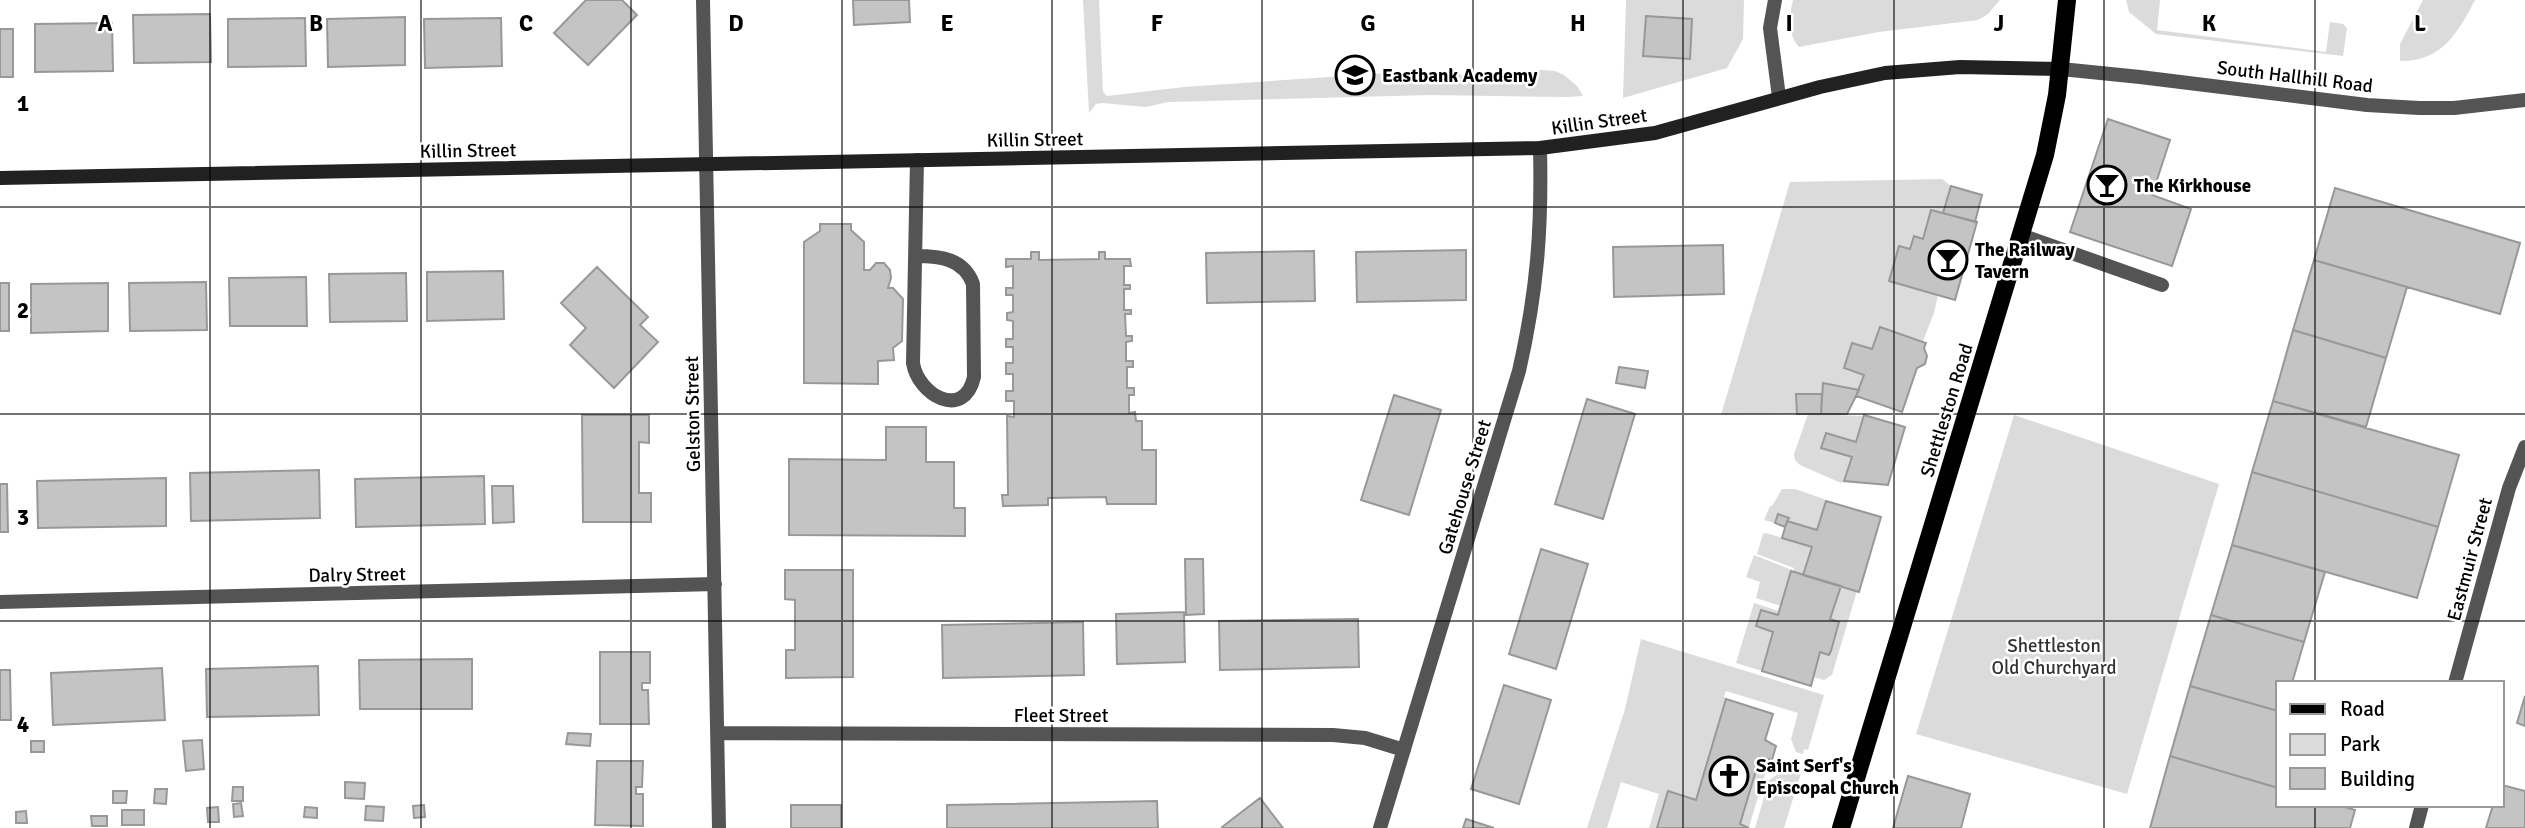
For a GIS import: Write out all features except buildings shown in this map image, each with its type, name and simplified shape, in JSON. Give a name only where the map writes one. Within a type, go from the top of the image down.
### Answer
[{"type":"main road","name":"Shettleston Road","points":[[1841,828],[2047,145],[2061,69],[2067,0]]},
{"type":"main road","name":"Killin Street","points":[[0,178],[1540,148],[1655,133],[1850,79],[1922,69],[2061,69]]},
{"type":"street","name":"Gelston Street","points":[[703,0],[719,828]]},
{"type":"street","points":[[1775,0],[1770,28],[1780,97]]},
{"type":"street","name":"South Hallhill Road","points":[[2061,69],[2140,76],[2356,104],[2454,108],[2525,100]]},
{"type":"street","name":"Gatehouse Street","points":[[1380,828],[1521,360],[1540,249],[1540,148]]},
{"type":"street","points":[[916,256],[941,256],[955,262],[968,271],[973,284],[974,377],[970,392],[962,399],[937,397],[915,375],[913,363],[917,160]]},
{"type":"street","points":[[2021,235],[2162,285]]},
{"type":"street","name":"Eastmuir Street","points":[[2456,681],[2509,488],[2525,447]]},
{"type":"street","name":"Dalry Street","points":[[0,602],[715,584]]},
{"type":"street","name":"Fleet Street","points":[[717,733],[1333,735],[1365,738],[1404,750]]},
{"type":"street","points":[[2416,828],[2421,807]]},
{"type":"green space","points":[[1083,0],[1099,0],[1103,92],[1107,96],[1184,87],[1387,73],[1483,75],[1539,70],[1555,71],[1564,75],[1577,86],[1583,96],[1431,95],[1168,102],[1146,107],[1102,103],[1096,104],[1089,113]]},
{"type":"green space","points":[[1626,0],[1744,0],[1743,39],[1727,68],[1623,98]],"holes":[[[1646,16],[1692,19],[1690,59],[1643,56]]]},
{"type":"green space","points":[[1793,0],[2000,0],[1988,14],[1978,20],[1879,32],[1799,47],[1792,36],[1790,25]]},
{"type":"green space","points":[[2126,0],[2160,0],[2157,30],[2326,52],[2330,22],[2343,24],[2347,28],[2343,56],[2156,34],[2129,12]]},
{"type":"green space","points":[[2423,0],[2475,0],[2455,34],[2437,51],[2427,57],[2400,61],[2400,44]]},
{"type":"green space","points":[[1942,179],[1951,186],[1943,213],[1931,210],[1923,239],[1914,236],[1910,249],[1890,281],[1938,295],[1923,341],[1880,327],[1872,349],[1852,343],[1844,368],[1864,375],[1859,390],[1823,384],[1822,394],[1797,394],[1797,414],[1721,415],[1790,182]]},
{"type":"green space","points":[[1808,414],[1863,416],[1856,442],[1825,433],[1822,448],[1852,457],[1841,483],[1800,465],[1795,460],[1794,454]]},
{"type":"green space","name":"Shettleston Old Churchyard","points":[[2014,415],[2219,484],[2127,794],[1916,734]]},
{"type":"green space","points":[[1782,489],[1795,489],[1824,499],[1826,502],[1817,530],[1788,521],[1788,518],[1778,514],[1775,523],[1764,520]]},
{"type":"green space","points":[[1763,534],[1812,547],[1803,575],[1793,572],[1794,568],[1757,554]]},
{"type":"green space","points":[[1754,555],[1792,570],[1781,606],[1756,598],[1760,582],[1746,577]]},
{"type":"green space","points":[[1841,586],[1857,591],[1832,675],[1824,680],[1813,677],[1820,652],[1829,655],[1830,619]]},
{"type":"green space","points":[[1754,603],[1779,611],[1778,615],[1761,610],[1756,626],[1773,632],[1762,671],[1736,663]]},
{"type":"green space","points":[[1641,639],[1824,695],[1808,750],[1804,749],[1803,754],[1796,752],[1791,739],[1798,713],[1726,691],[1724,697],[1727,698],[1696,800],[1668,792],[1657,828],[1649,828],[1659,794],[1621,782],[1607,828],[1587,828],[1625,709]]},
{"type":"green space","points":[[1760,757],[1769,760],[1749,827],[1740,824]]},
{"type":"green space","points":[[1792,765],[1799,767],[1798,771],[1801,773],[1784,828],[1755,828],[1769,780]]},
{"type":"place","name":"Eastbank Academy","points":[[1355,75]]},
{"type":"place","name":"The Kirkhouse","points":[[2107,185]]},
{"type":"place","name":"The Railway Tavern","points":[[1948,260]]},
{"type":"place","name":"Saint Serf's Episcopal Church","points":[[1729,776]]}]
